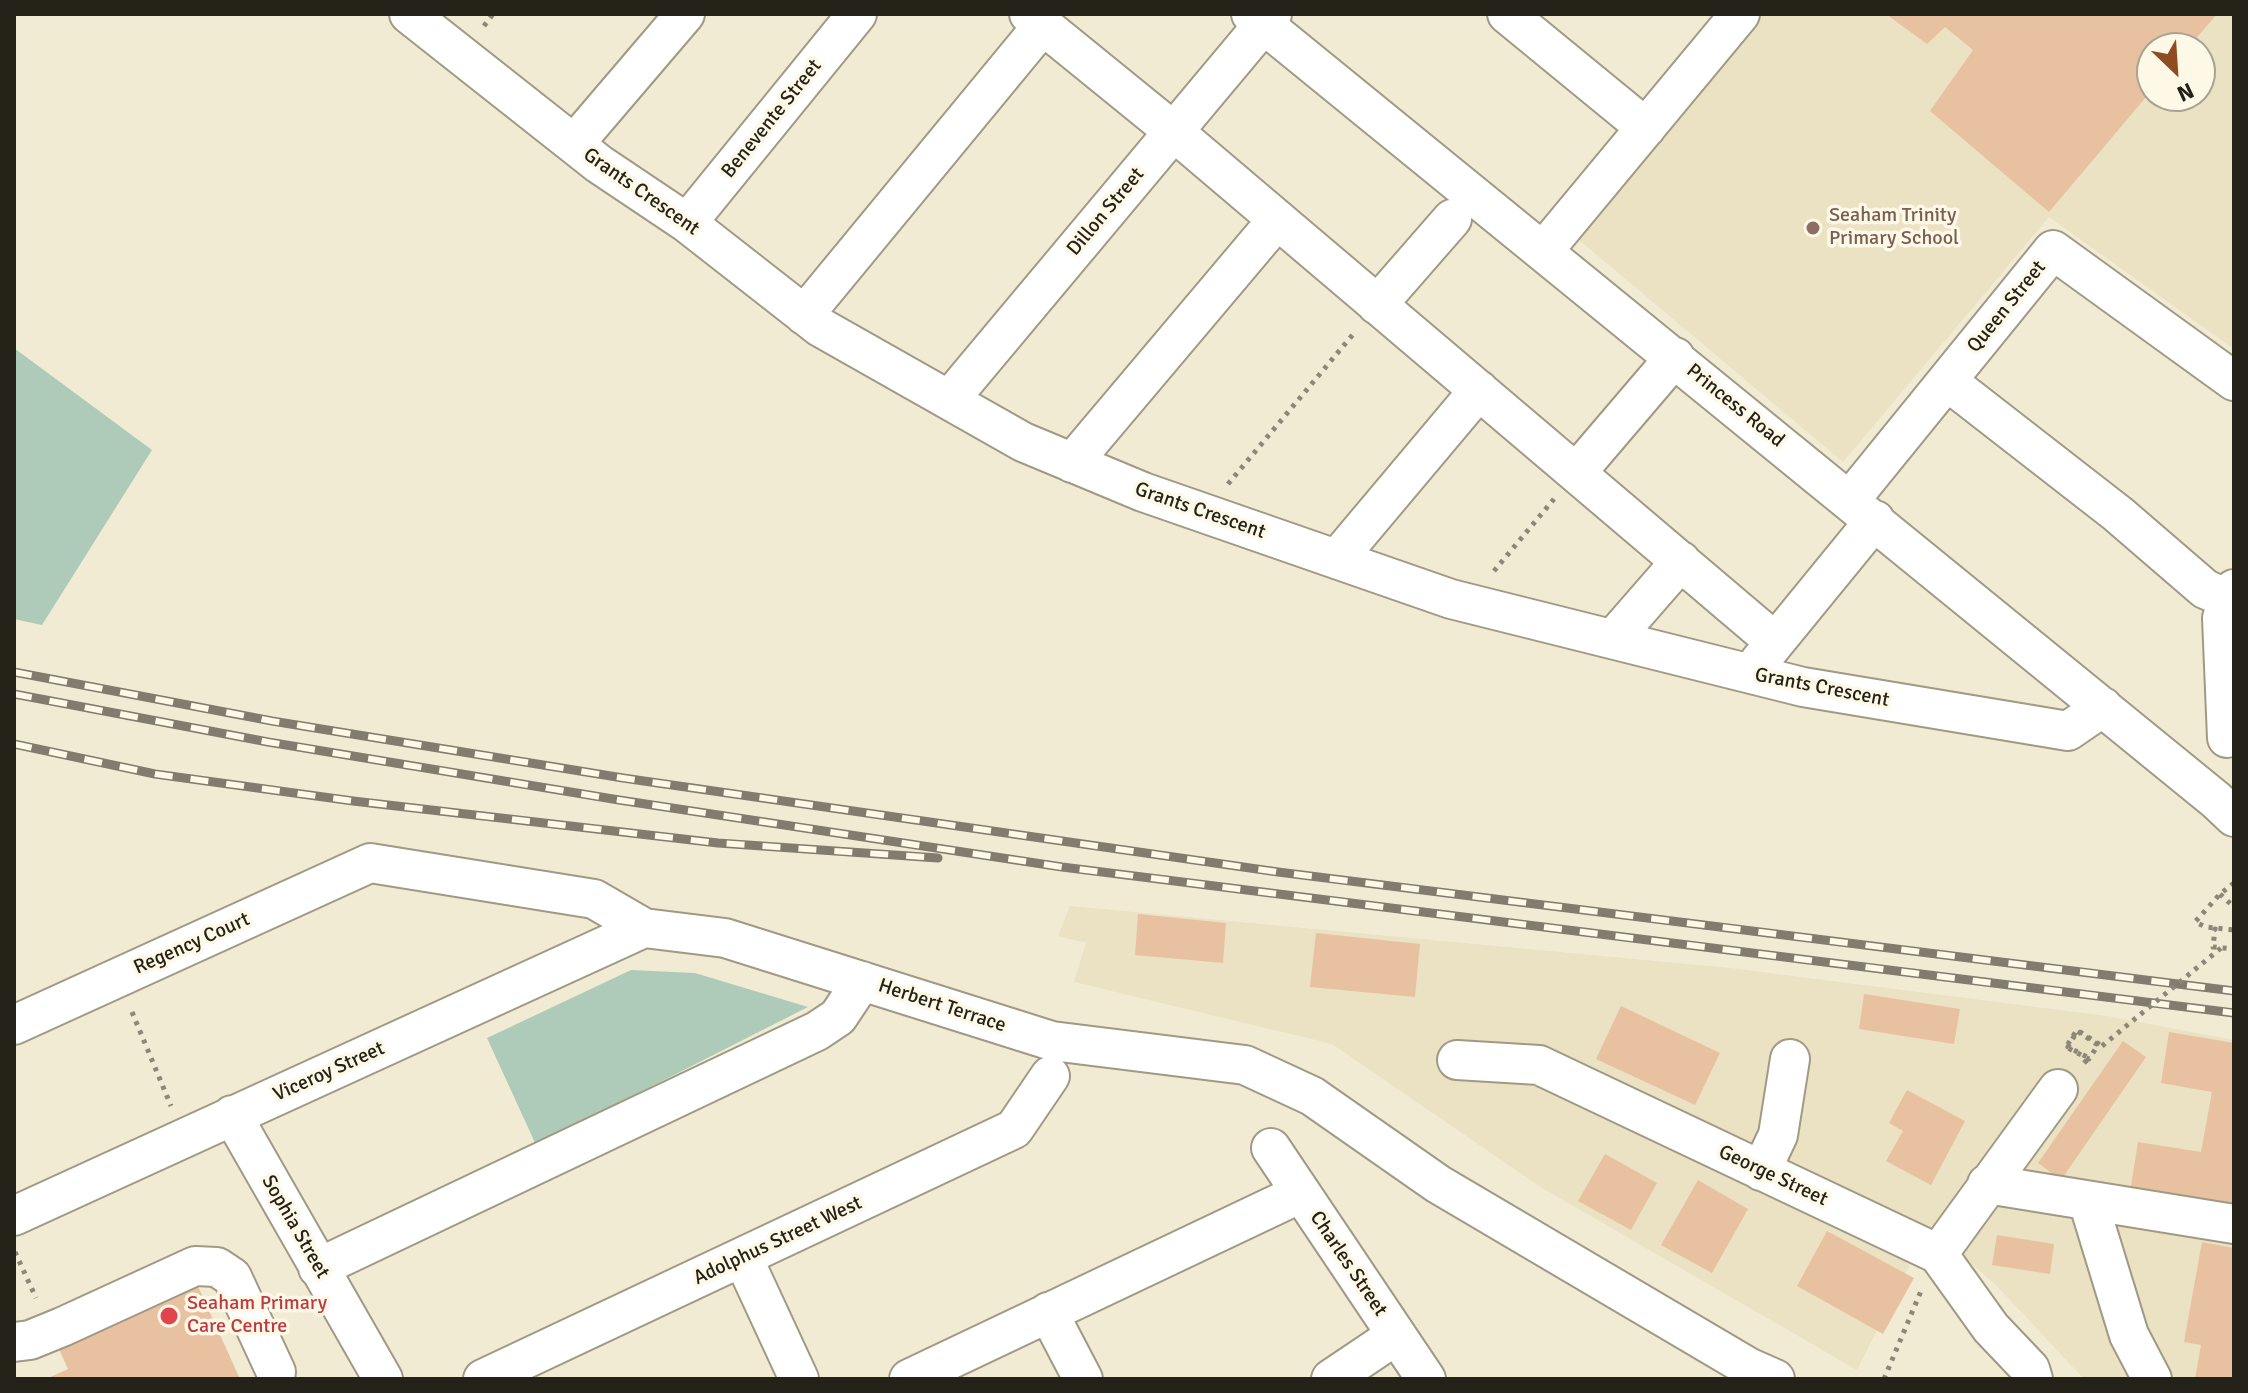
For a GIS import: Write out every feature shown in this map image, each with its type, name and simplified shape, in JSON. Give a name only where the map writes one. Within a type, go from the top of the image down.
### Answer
[{"type":"street","name":"Grants Crescent","points":[[409,14],[574,144],[687,223],[820,327],[1023,442],[1072,463],[1143,492],[1468,603],[1803,687],[2068,731],[2103,707]]},
{"type":"street","points":[[574,144],[685,14]]},
{"type":"street","name":"Benevente Street","points":[[687,223],[857,14]]},
{"type":"street","points":[[1507,14],[1646,128]]},
{"type":"street","points":[[1544,250],[1740,14]]},
{"type":"street","name":"Dillon Street","points":[[949,400],[1173,131],[1262,17]]},
{"type":"street","name":"Princess Road","points":[[1262,17],[2228,807]]},
{"type":"street","points":[[804,315],[1036,20],[1173,131],[1774,641]]},
{"type":"street","points":[[1377,305],[1452,219]]},
{"type":"street","points":[[1072,463],[1277,220]]},
{"type":"street","name":"Queen Street","points":[[1750,674],[1947,381],[2053,250],[2234,381]]},
{"type":"street","points":[[1576,473],[1675,357]]},
{"type":"street","points":[[1947,381],[2118,514],[2230,614],[2227,738]]},
{"type":"street","points":[[1337,559],[1479,390]]},
{"type":"street","points":[[1613,639],[1681,561]]},
{"type":"street","name":"Regency Court","points":[[14,1025],[370,863],[594,899],[644,928]]},
{"type":"street","name":"Herbert Terrace","points":[[644,928],[725,938],[1052,1041],[1245,1065],[1312,1096],[1438,1184],[1750,1368],[1775,1379]]},
{"type":"street","name":"Viceroy Street","points":[[14,1216],[644,928]]},
{"type":"street","points":[[318,1268],[817,1031],[838,1017],[862,981]]},
{"type":"street","points":[[1761,1171],[1778,1135],[1790,1059]]},
{"type":"street","name":"George Street","points":[[1457,1060],[1539,1065],[1938,1254],[1991,1328],[2030,1369],[2033,1379]]},
{"type":"street","name":"Adolphus Street West","points":[[483,1379],[1014,1129],[1050,1076]]},
{"type":"street","points":[[1938,1254],[2058,1089]]},
{"type":"street","name":"Sophia Street","points":[[232,1115],[383,1379]]},
{"type":"street","name":"Charles Street","points":[[1271,1148],[1426,1379]]},
{"type":"street","points":[[1987,1184],[2234,1224]]},
{"type":"street","points":[[909,1379],[1301,1193]]},
{"type":"street","points":[[2088,1201],[2129,1335],[2152,1379]]},
{"type":"street","points":[[743,1258],[799,1379]]},
{"type":"street","points":[[14,1342],[51,1332],[195,1266],[217,1267],[232,1277],[276,1372]]},
{"type":"street","points":[[1048,1312],[1083,1379]]},
{"type":"street","points":[[1331,1379],[1395,1336]]},
{"type":"path","points":[[1204,513],[1377,305]]},
{"type":"path","points":[[1468,603],[1576,473]]},
{"type":"path","points":[[2234,883],[2195,922],[2234,931]]},
{"type":"path","points":[[2220,894],[2234,907]]},
{"type":"path","points":[[2234,931],[2215,929],[2213,947],[2234,949]]},
{"type":"path","points":[[2089,1058],[2068,1047],[2077,1031],[2098,1045],[2089,1059],[2066,1047],[2077,1030],[2102,1046],[2221,948],[2234,949]]},
{"type":"path","points":[[117,978],[184,1137]]},
{"type":"path","points":[[14,1250],[51,1332]]},
{"type":"path","points":[[1884,1379],[1938,1254]]},
{"type":"shaded area","name":"Seaham Trinity Primary School","points":[[1762,14],[2234,14],[2234,349],[2049,217],[1843,462],[1578,239]]},
{"type":"shaded area","points":[[1070,906],[1730,968],[2107,1016],[2234,1040],[2234,1379],[2084,1379],[1996,1285],[1929,1227],[1857,1370],[1542,1188],[1332,1044],[1074,982],[1086,943],[1058,936]]},
{"type":"green space","points":[[14,348],[152,450],[42,625],[14,619]]},
{"type":"green space","points":[[631,970],[695,973],[808,1007],[536,1145],[487,1038]]},
{"type":"building","points":[[1886,14],[2217,14],[2202,32],[2136,32],[2136,109],[2049,212],[1930,111],[1973,50],[1945,27],[1927,44]]},
{"type":"building","points":[[1138,914],[1226,923],[1223,963],[1135,955]]},
{"type":"building","points":[[1316,933],[1420,944],[1415,997],[1310,987]]},
{"type":"building","points":[[1864,994],[1960,1009],[1954,1044],[1859,1029]]},
{"type":"building","points":[[1621,1006],[1720,1053],[1695,1105],[1596,1059]]},
{"type":"building","points":[[2169,1032],[2234,1043],[2234,1209],[2130,1192],[2138,1142],[2201,1152],[2212,1092],[2161,1083]]},
{"type":"building","points":[[2123,1041],[2146,1057],[2061,1180],[2038,1163]]},
{"type":"building","points":[[1907,1090],[1965,1121],[1931,1185],[1886,1161],[1903,1131],[1889,1123]]},
{"type":"building","points":[[1605,1154],[1657,1183],[1631,1230],[1578,1201]]},
{"type":"building","points":[[1698,1180],[1748,1209],[1712,1273],[1661,1245]]},
{"type":"building","points":[[1827,1231],[1914,1278],[1883,1334],[1797,1286]]},
{"type":"building","points":[[1997,1235],[2054,1244],[2050,1274],[1992,1265]]},
{"type":"building","points":[[2202,1242],[2234,1248],[2234,1379],[2195,1379],[2201,1345],[2184,1342]]},
{"type":"building","name":"Seaham Primary Care Centre","points":[[197,1284],[240,1379],[46,1379],[68,1369],[58,1347]]},
{"type":"railway","points":[[14,672],[272,721],[623,778],[1278,872],[2234,991]]},
{"type":"railway","points":[[14,694],[268,742],[619,800],[1062,867],[2234,1013]]},
{"type":"railway","points":[[14,744],[155,774],[353,801],[718,843],[938,858]]},
{"type":"place","name":"Seaham Trinity Primary School","points":[[1813,228]]},
{"type":"place","name":"Seaham Primary Care Centre","points":[[169,1316]]}]
